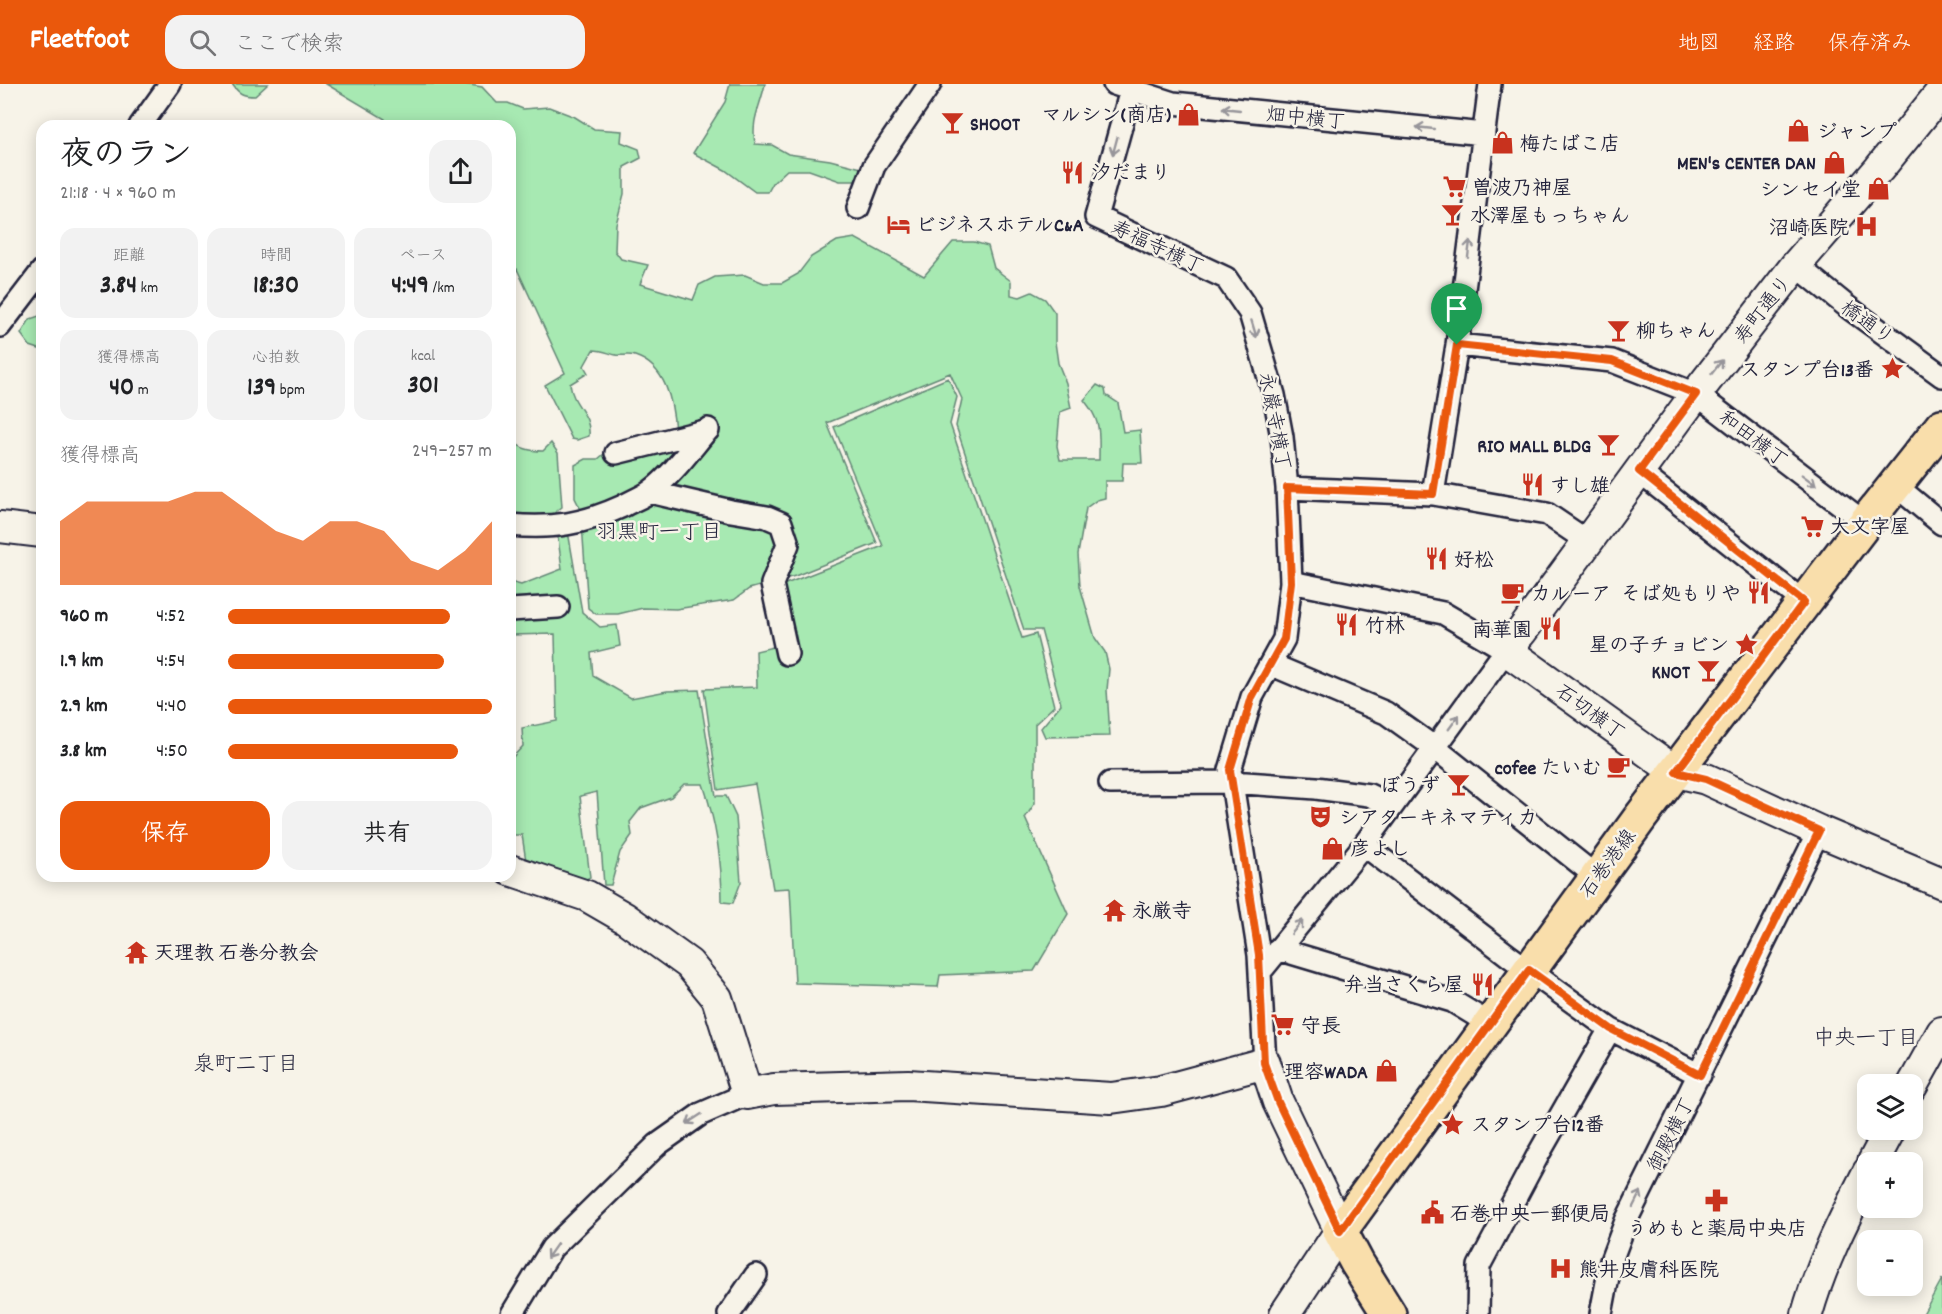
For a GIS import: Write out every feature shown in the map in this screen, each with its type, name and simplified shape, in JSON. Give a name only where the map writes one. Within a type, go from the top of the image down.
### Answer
[{"type":"main road","name":"石巻港線","points":[[1340,1231],[1597,877],[1804,602],[1942,426]]},
{"type":"main road","points":[[1340,1231],[1389,1314]]},
{"type":"street","points":[[144,120],[170,84]]},
{"type":"street","points":[[858,208],[874,166],[930,84]]},
{"type":"street","points":[[1433,494],[1457,345],[1490,84]]},
{"type":"street","name":"畑中横丁","points":[[1122,87],[1173,104],[1484,134]]},
{"type":"street","name":"寿福寺横丁","points":[[1122,87],[1096,217],[1226,278]]},
{"type":"street","name":"寿町通り","points":[[1506,650],[1696,394],[1796,265],[1879,169],[1942,91]]},
{"type":"street","name":"橋通り","points":[[1796,265],[1849,309],[1942,376]]},
{"type":"street","name":"永巌寺横丁","points":[[1226,278],[1250,313],[1274,395],[1287,488],[1291,582],[1284,639],[1252,697],[1230,770],[1260,972],[1264,1063]]},
{"type":"street","points":[[0,326],[36,279]]},
{"type":"street","name":"和田横丁","points":[[1457,345],[1612,361],[1696,394],[1865,523]]},
{"type":"street","points":[[516,525],[573,525],[605,514],[650,492],[667,477],[708,429],[615,453]]},
{"type":"street","points":[[1639,471],[1804,602]]},
{"type":"street","points":[[1895,485],[1942,524]]},
{"type":"street","points":[[1287,488],[1433,494],[1547,514],[1587,541]]},
{"type":"street","points":[[650,492],[767,517],[781,523],[788,544],[772,584],[788,654]]},
{"type":"street","points":[[0,527],[36,531]]},
{"type":"street","points":[[1260,972],[1364,845],[1506,650],[1443,613],[1291,582]]},
{"type":"street","points":[[516,610],[558,607]]},
{"type":"street","name":"石切横丁","points":[[1506,650],[1676,772]]},
{"type":"street","points":[[1270,664],[1386,713],[1435,748],[1597,877]]},
{"type":"street","points":[[1676,772],[1706,779],[1819,831],[1942,883]]},
{"type":"street","points":[[1110,783],[1232,782],[1369,795],[1392,806]]},
{"type":"street","name":"御殿横丁","points":[[1601,1314],[1611,1261],[1626,1221],[1819,831]]},
{"type":"street","points":[[1364,845],[1611,1029],[1700,1075]]},
{"type":"street","points":[[516,872],[586,896],[625,918],[689,964],[717,998],[747,1094]]},
{"type":"street","points":[[1278,949],[1452,1001],[1490,1024]]},
{"type":"street","points":[[1478,1314],[1479,1266],[1538,1155],[1611,1029]]},
{"type":"street","points":[[1919,1074],[1942,1032]]},
{"type":"street","points":[[512,1314],[552,1248],[657,1145],[701,1114],[747,1094],[774,1089],[908,1085],[1111,1098],[1161,1091],[1264,1063],[1278,1102],[1340,1231],[1285,1314]]},
{"type":"street","points":[[1807,1314],[1815,1284],[1838,1230],[1857,1193]]},
{"type":"street","points":[[729,1314],[756,1275]]},
{"type":"green space","points":[[232,84],[268,84],[255,96],[247,96]]},
{"type":"green space","points":[[326,84],[464,84],[482,87],[497,103],[508,103],[523,109],[549,107],[575,117],[594,129],[622,131],[621,142],[639,149],[641,158],[624,167],[624,194],[616,224],[615,251],[621,259],[648,265],[640,284],[693,300],[699,285],[715,277],[745,275],[764,283],[782,283],[798,274],[811,257],[837,241],[855,238],[924,276],[953,242],[974,242],[988,246],[994,268],[1011,281],[1011,295],[1020,297],[1032,292],[1045,299],[1055,313],[1058,363],[1066,383],[1071,408],[1060,412],[1057,446],[1060,460],[1099,460],[1097,421],[1084,400],[1097,385],[1105,389],[1106,395],[1118,403],[1123,432],[1140,430],[1142,463],[1123,463],[1122,481],[1105,481],[1105,498],[1097,500],[1086,508],[1078,554],[1080,586],[1095,638],[1105,652],[1109,669],[1107,690],[1110,736],[1045,737],[1041,728],[1061,704],[1041,630],[1024,630],[956,426],[962,399],[950,373],[827,423],[877,543],[795,576],[749,589],[734,600],[676,609],[643,608],[618,614],[596,614],[588,608],[581,510],[575,498],[575,465],[586,459],[598,459],[616,444],[675,431],[666,386],[661,376],[646,361],[633,355],[616,355],[593,350],[584,366],[588,373],[570,384],[585,415],[589,436],[577,440],[572,439],[545,385],[565,373],[516,269],[516,120],[385,119]]},
{"type":"green space","points":[[730,84],[765,84],[755,120],[755,144],[772,145],[788,154],[830,160],[865,169],[856,181],[840,181],[809,170],[787,170],[773,183],[768,192],[755,192],[725,170],[693,153],[725,102]]},
{"type":"green space","points":[[36,317],[36,348],[30,346],[21,334],[30,319]]},
{"type":"green space","points":[[948,378],[957,397],[950,424],[1022,638],[1036,634],[1054,706],[1035,724],[1035,803],[1025,818],[1068,914],[1034,971],[940,975],[938,987],[795,983],[790,888],[773,889],[755,784],[718,790],[704,689],[757,687],[756,651],[794,642],[783,585],[883,546],[834,427]]},
{"type":"green space","points":[[551,443],[558,453],[562,507],[552,515],[516,515],[516,444],[525,449],[543,451]]},
{"type":"green space","points":[[564,530],[569,537],[582,612],[600,627],[617,625],[620,646],[591,653],[593,676],[631,698],[667,691],[699,690],[716,796],[726,796],[736,817],[741,882],[733,903],[722,902],[717,842],[703,784],[684,784],[671,797],[641,808],[630,822],[632,835],[620,852],[611,885],[604,885],[597,792],[580,796],[590,877],[585,880],[526,861],[522,835],[516,835],[516,754],[523,746],[522,728],[557,721],[555,634],[516,635],[516,584],[521,585],[562,569],[558,538]]},
{"type":"green space","points":[[1942,1279],[1942,1314],[1923,1314]]},
{"type":"place","name":"マルシン(商店)","points":[[1189,114]]},
{"type":"place","name":"SHOOT","points":[[952,123]]},
{"type":"place","name":"ジャンプ","points":[[1799,131]]},
{"type":"place","name":"梅たばこ店","points":[[1502,143]]},
{"type":"place","name":"MEN's CENTER DAN","points":[[1834,162]]},
{"type":"place","name":"汐だまり","points":[[1073,172]]},
{"type":"place","name":"曽波乃神屋","points":[[1454,187]]},
{"type":"place","name":"シンセイ堂","points":[[1879,189]]},
{"type":"place","name":"水澤屋もっちゃん","points":[[1452,215]]},
{"type":"place","name":"ビジネスホテルC&A","points":[[898,224]]},
{"type":"place","name":"沼崎医院","points":[[1867,227]]},
{"type":"place","name":"柳ちゃん","points":[[1618,330]]},
{"type":"place","name":"スタンプ台13番","points":[[1892,369]]},
{"type":"place","name":"RIO MALL BLDG","points":[[1609,445]]},
{"type":"place","name":"すし雄","points":[[1532,485]]},
{"type":"place","name":"大文字屋","points":[[1812,526]]},
{"type":"place","name":"好松","points":[[1436,559]]},
{"type":"place","name":"カルーア","points":[[1513,593]]},
{"type":"place","name":"そば処もりや","points":[[1759,593]]},
{"type":"place","name":"竹林","points":[[1347,625]]},
{"type":"place","name":"南華園","points":[[1550,629]]},
{"type":"place","name":"星の子チョビン","points":[[1747,644]]},
{"type":"place","name":"KNOT","points":[[1708,671]]},
{"type":"place","name":"cofee たいむ","points":[[1619,767]]},
{"type":"place","name":"ぼうず","points":[[1458,785]]},
{"type":"place","name":"シアターキネマティカ","points":[[1321,817]]},
{"type":"place","name":"彦よし","points":[[1332,848]]},
{"type":"place","name":"永厳寺","points":[[1114,910]]},
{"type":"place","name":"天理教 石巻分教会","points":[[136,952]]},
{"type":"place","name":"弁当さくら屋","points":[[1482,984]]},
{"type":"place","name":"守長","points":[[1283,1025]]},
{"type":"place","name":"理容WADA","points":[[1386,1071]]},
{"type":"place","name":"スタンプ台12番","points":[[1453,1124]]},
{"type":"place","name":"うめもと薬局中央店","points":[[1717,1200]]},
{"type":"place","name":"石巻中央一郵便局","points":[[1432,1213]]},
{"type":"place","name":"熊井皮膚科医院","points":[[1561,1269]]},
{"type":"district","name":"羽黒町一丁目","points":[[659,531]]},
{"type":"district","name":"中央一丁目","points":[[1866,1037]]},
{"type":"district","name":"泉町二丁目","points":[[246,1063]]},
{"type":"route","points":[[1457,345],[1612,361],[1696,394],[1639,471],[1804,602],[1676,772],[1706,779],[1819,831],[1700,1075],[1611,1029],[1529,970],[1340,1231],[1278,1102],[1264,1063],[1259,955],[1230,770],[1252,697],[1284,639],[1291,582],[1287,488],[1433,494],[1457,345]]}]
